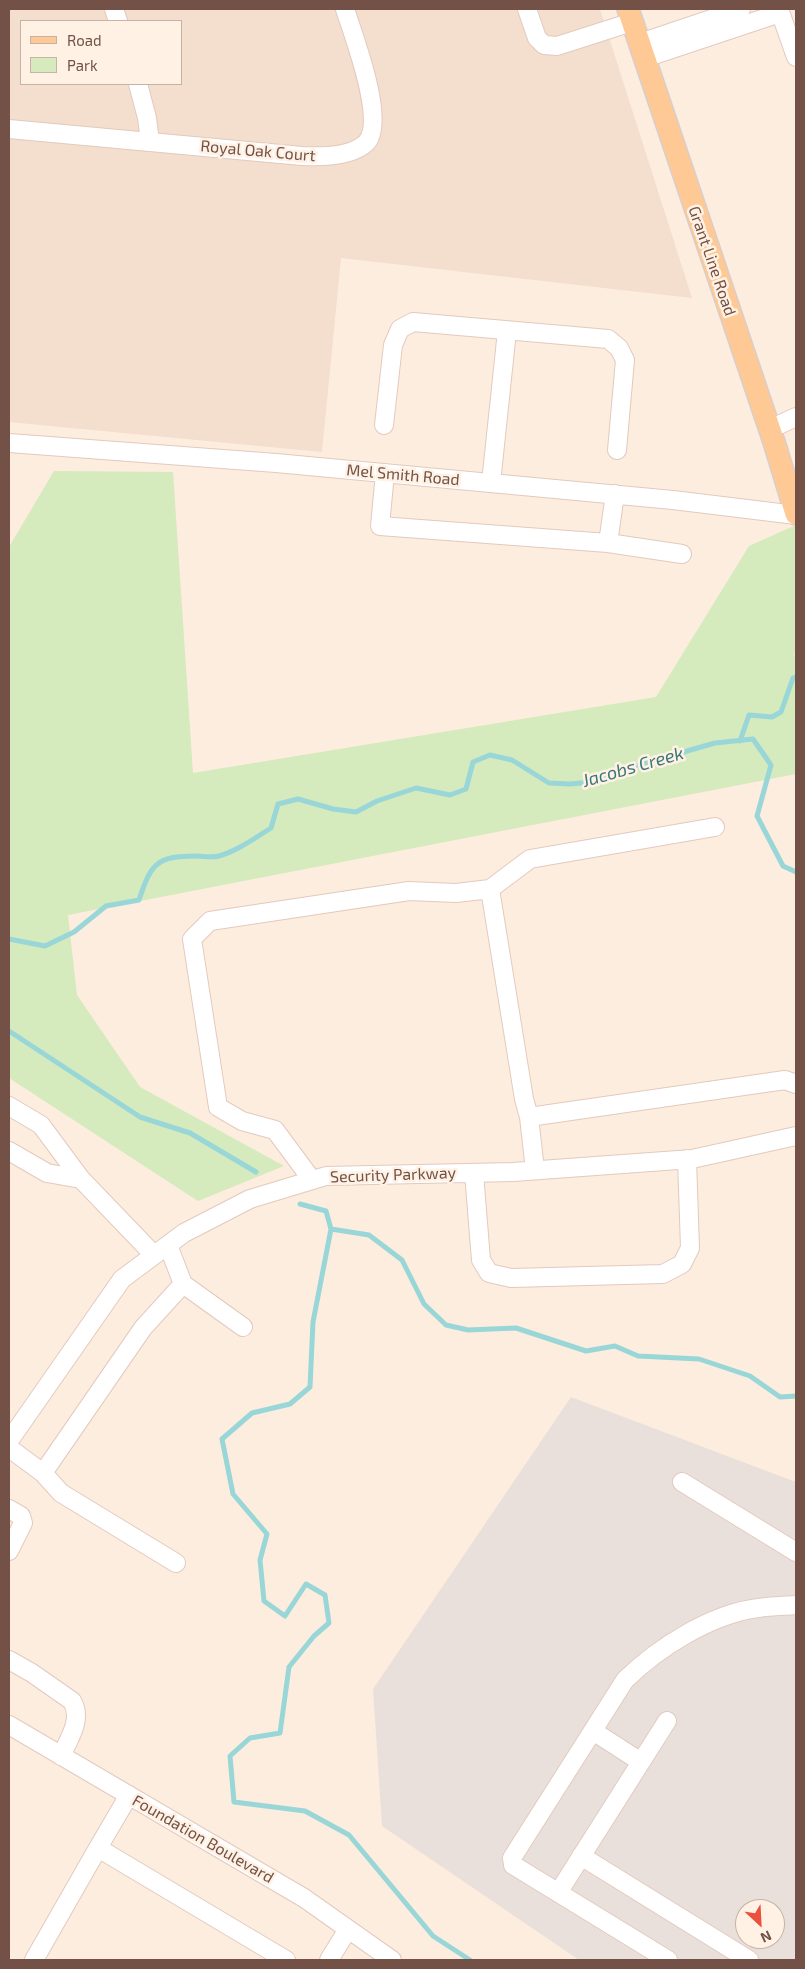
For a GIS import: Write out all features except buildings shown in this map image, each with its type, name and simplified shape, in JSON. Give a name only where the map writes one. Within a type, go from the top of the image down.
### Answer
[{"type":"main road","name":"Grant Line Road","points":[[630,15],[770,429],[796,514]]},
{"type":"street","name":"Royal Oak Court","points":[[9,129],[319,157],[359,148],[367,142],[371,133],[373,111],[368,83],[345,9]]},
{"type":"street","points":[[527,9],[537,38],[544,46],[557,46],[630,15]]},
{"type":"street","points":[[642,50],[741,9]]},
{"type":"street","points":[[642,50],[779,11],[796,57]]},
{"type":"street","points":[[138,85],[147,118],[150,142]]},
{"type":"street","points":[[384,424],[394,345],[400,329],[413,322],[608,339],[619,348],[625,360],[617,450]]},
{"type":"street","points":[[491,483],[507,331]]},
{"type":"street","points":[[770,429],[796,417]]},
{"type":"street","name":"Mel Smith Road","points":[[9,443],[385,473],[615,494],[796,514]]},
{"type":"street","points":[[385,473],[380,526],[608,543],[682,554]]},
{"type":"street","points":[[608,543],[615,494]]},
{"type":"street","points":[[312,1180],[275,1130],[242,1121],[218,1107],[192,939],[210,921],[409,891],[456,892],[490,889],[530,859],[715,827]]},
{"type":"street","points":[[490,889],[524,1099],[529,1116],[535,1170]]},
{"type":"street","points":[[529,1116],[785,1080],[796,1084]]},
{"type":"street","points":[[9,1106],[41,1126],[81,1178],[161,1250],[183,1284],[243,1327]]},
{"type":"street","name":"Security Parkway","points":[[9,1442],[122,1279],[184,1233],[250,1199],[326,1176],[474,1173],[687,1159],[796,1136]]},
{"type":"street","points":[[9,1151],[47,1172],[81,1178]]},
{"type":"street","points":[[474,1173],[480,1260],[489,1273],[511,1278],[663,1274],[682,1264],[690,1248],[687,1159]]},
{"type":"street","points":[[43,1473],[143,1328],[183,1284]]},
{"type":"street","points":[[9,1448],[43,1473],[60,1492],[176,1563]]},
{"type":"street","points":[[682,1482],[796,1552]]},
{"type":"street","points":[[9,1509],[20,1516],[23,1523],[9,1551]]},
{"type":"street","points":[[668,1960],[513,1865],[512,1858],[625,1680],[641,1664],[681,1635],[722,1618],[756,1608],[796,1605]]},
{"type":"street","points":[[9,1660],[64,1695],[75,1706],[77,1721],[61,1756]]},
{"type":"street","points":[[558,1892],[667,1721]]},
{"type":"street","name":"Foundation Boulevard","points":[[9,1725],[304,1898],[348,1929],[384,1958]]},
{"type":"street","points":[[593,1731],[641,1762]]},
{"type":"street","points":[[34,1960],[128,1795]]},
{"type":"street","points":[[98,1848],[286,1960]]},
{"type":"street","points":[[581,1856],[749,1960]]},
{"type":"street","points":[[329,1960],[348,1929]]},
{"type":"shaded area","points":[[9,9],[600,9],[692,298],[341,258],[322,452],[9,422]]},
{"type":"shaded area","points":[[571,1397],[796,1482],[796,1960],[579,1960],[382,1826],[373,1689]]},
{"type":"green space","points":[[54,471],[173,472],[193,773],[656,697],[749,546],[796,525],[796,652],[794,653],[796,662],[796,774],[68,915],[77,995],[140,1087],[284,1166],[198,1201],[9,1078],[9,547]]},
{"type":"waterway","points":[[740,741],[749,715],[772,717],[781,712],[793,678],[796,677]]},
{"type":"waterway","name":"Jacobs Creek","points":[[9,939],[45,946],[74,932],[106,906],[139,900],[147,878],[157,864],[164,860],[183,856],[216,857],[226,854],[271,828],[278,804],[298,799],[333,809],[356,812],[377,801],[416,788],[450,795],[466,789],[473,762],[490,755],[512,760],[549,783],[570,784],[592,782],[617,771],[715,743],[753,739],[771,765],[757,816],[783,866],[796,872]]},
{"type":"waterway","points":[[9,1031],[140,1117],[190,1133],[256,1172]]},
{"type":"waterway","points":[[300,1204],[326,1211],[331,1229],[313,1322],[310,1387],[290,1404],[252,1413],[222,1439],[233,1494],[267,1534],[260,1560],[264,1601],[285,1616],[306,1584],[325,1595],[329,1623],[314,1636],[289,1667],[280,1733],[250,1738],[230,1756],[234,1802],[305,1811],[349,1835],[433,1936],[470,1960]]},
{"type":"waterway","points":[[331,1229],[369,1235],[402,1260],[424,1304],[446,1325],[468,1330],[516,1328],[586,1351],[615,1346],[638,1356],[699,1359],[750,1376],[780,1397],[796,1396]]}]
